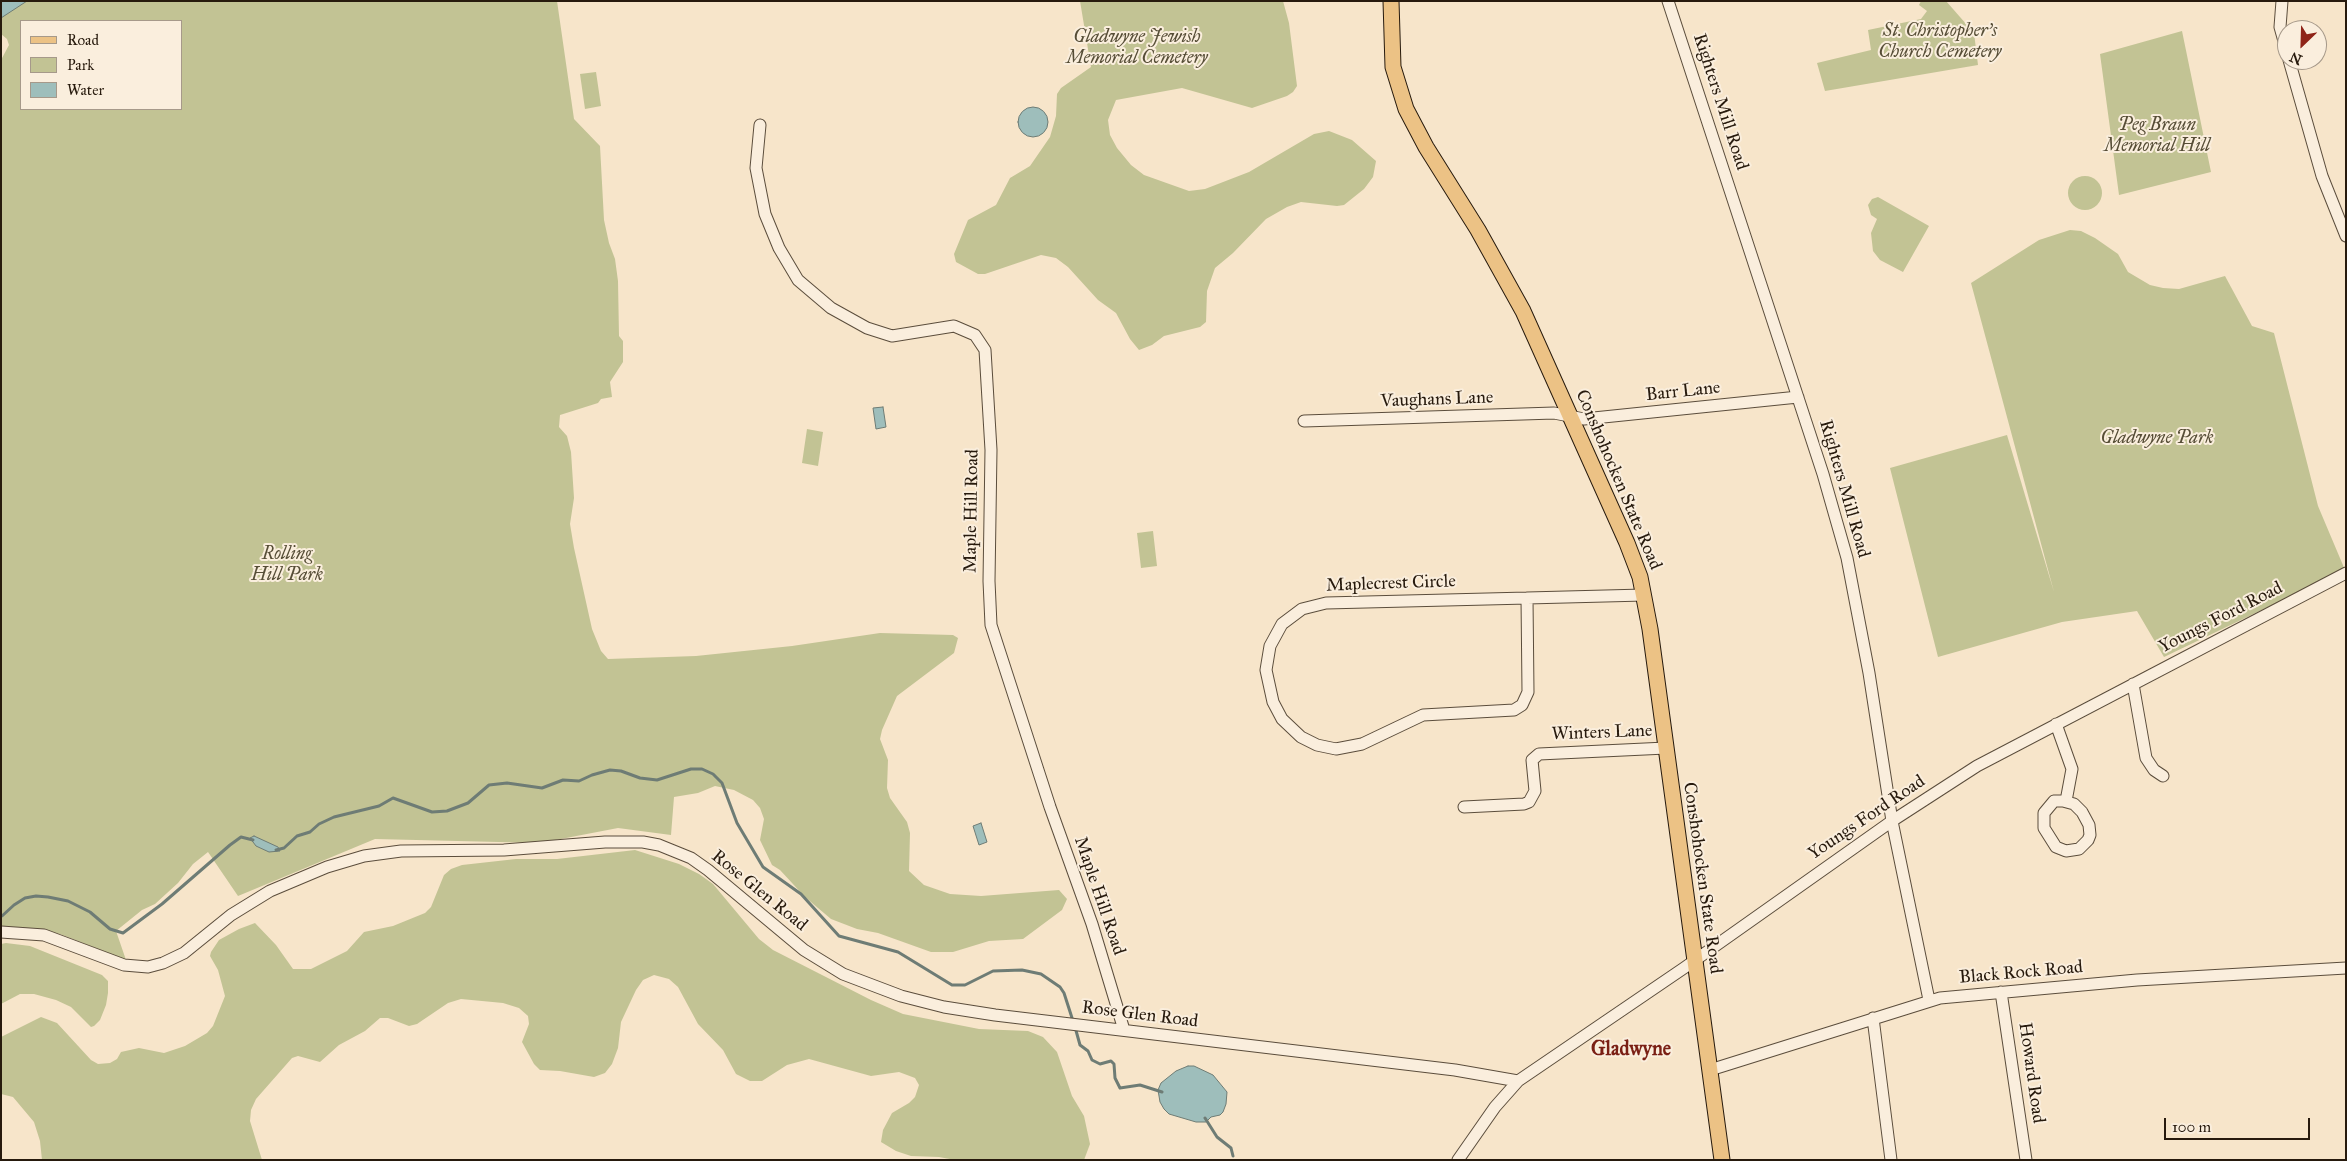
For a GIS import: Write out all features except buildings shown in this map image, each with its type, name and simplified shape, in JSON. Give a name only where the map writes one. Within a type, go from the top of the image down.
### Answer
[{"type":"main road","name":"Conshohocken State Road","points":[[1391,1],[1393,67],[1406,109],[1426,147],[1478,230],[1523,311],[1627,543],[1644,595],[1722,1160]]},
{"type":"street","name":"Righters Mill Road","points":[[1668,1],[1823,474],[1847,558],[1869,672],[1892,821],[1929,1000]]},
{"type":"street","points":[[2281,20],[2282,1]]},
{"type":"street","points":[[2292,70],[2322,176],[2346,236]]},
{"type":"street","name":"Maple Hill Road","points":[[760,124],[756,168],[765,214],[779,248],[798,280],[831,308],[867,328],[892,336],[954,326],[975,335],[986,350],[991,450],[989,581],[991,622],[1050,807],[1092,924],[1124,1030]]},
{"type":"street","name":"Barr Lane","points":[[1571,417],[1584,419],[1798,398]]},
{"type":"street","name":"Vaughans Lane","points":[[1304,421],[1554,413],[1571,417]]},
{"type":"street","name":"Youngs Ford Road","points":[[1458,1160],[1495,1107],[1518,1081],[1695,960],[1892,821],[1977,766],[2346,573]]},
{"type":"street","name":"Maplecrest Circle","points":[[1527,598],[1528,692],[1522,705],[1514,710],[1424,715],[1362,744],[1336,748],[1317,745],[1301,737],[1282,719],[1273,702],[1266,670],[1270,646],[1277,631],[1288,618],[1310,606],[1326,603],[1644,595]]},
{"type":"street","points":[[2132,684],[2146,758],[2154,770],[2163,776]]},
{"type":"street","points":[[2056,724],[2072,769],[2066,801]]},
{"type":"street","name":"Winters Lane","points":[[1464,807],[1524,804],[1529,802],[1535,791],[1532,760],[1538,754],[1666,748]]},
{"type":"street","points":[[2054,801],[2066,801],[2079,808],[2090,830],[2086,845],[2075,851],[2062,850],[2052,844],[2042,824],[2042,816],[2048,806],[2054,801]]},
{"type":"street","name":"Rose Glen Road","points":[[1,932],[44,935],[124,965],[148,967],[163,963],[184,953],[231,915],[270,891],[327,868],[364,856],[401,851],[504,850],[605,842],[643,842],[659,845],[691,858],[804,950],[843,974],[901,996],[944,1007],[1056,1023],[1455,1070],[1518,1081]]},
{"type":"street","name":"Black Rock Road","points":[[1710,1070],[1929,1000],[2149,980],[2346,968]]},
{"type":"street","name":"Howard Road","points":[[2001,992],[2026,1160]]},
{"type":"street","points":[[1873,1018],[1891,1160]]},
{"type":"green space","name":"Rolling Hill Park","points":[[1,1],[557,1],[574,119],[600,146],[604,220],[615,259],[618,281],[619,336],[623,341],[623,362],[610,382],[612,397],[601,399],[598,403],[560,415],[559,427],[567,436],[571,452],[574,498],[570,524],[574,548],[592,629],[601,651],[608,659],[696,656],[792,646],[880,633],[953,635],[958,638],[954,653],[897,696],[880,739],[888,760],[887,788],[890,798],[907,822],[910,833],[909,871],[924,885],[950,894],[981,896],[1059,890],[1067,899],[1062,910],[1023,939],[989,941],[953,952],[931,952],[878,933],[857,929],[831,919],[805,897],[780,870],[772,865],[760,840],[764,819],[760,808],[753,800],[734,790],[715,786],[698,793],[674,797],[671,835],[618,828],[540,843],[375,839],[238,896],[208,852],[193,864],[178,883],[155,904],[142,910],[116,931],[126,960],[60,934],[1,928],[1,60],[9,45],[7,39],[1,34]]},
{"type":"green space","name":"Gladwyne Jewish Memorial Cemetery","points":[[1080,1],[1283,1],[1289,23],[1297,86],[1287,96],[1252,108],[1182,88],[1116,100],[1108,120],[1110,135],[1117,148],[1131,165],[1144,175],[1189,191],[1205,189],[1249,172],[1314,134],[1329,131],[1352,140],[1376,161],[1373,177],[1364,189],[1344,205],[1301,202],[1287,207],[1266,219],[1233,253],[1215,268],[1207,291],[1206,322],[1200,327],[1164,336],[1152,345],[1139,350],[1130,339],[1116,313],[1098,300],[1068,267],[1056,258],[1041,255],[985,274],[978,274],[956,262],[954,254],[968,220],[996,205],[1010,178],[1030,166],[1050,137],[1056,116],[1057,94],[1061,88],[1091,67]]},
{"type":"green space","name":"St. Christopher’s Church Cemetery","points":[[1921,1],[1946,1],[1974,33],[1978,65],[1825,91],[1817,63],[1871,50],[1868,30],[1921,19],[1927,11],[1919,5]]},
{"type":"green space","name":"Peg Braun Memorial Hill","points":[[2182,31],[2211,172],[2119,195],[2100,54]]},
{"type":"green space","points":[[596,72],[601,106],[585,109],[580,74]]},
{"type":"green space","points":[[2085,176],[2092,177],[2097,181],[2101,186],[2101,200],[2097,205],[2092,209],[2085,210],[2078,209],[2073,205],[2069,200],[2068,193],[2069,186],[2073,181],[2078,177]]},
{"type":"green space","points":[[1878,197],[1929,226],[1903,272],[1880,260],[1873,251],[1871,233],[1877,219],[1871,215],[1868,205],[1872,199]]},
{"type":"green space","name":"Gladwyne Park","points":[[2070,230],[2081,231],[2095,238],[2118,254],[2128,272],[2150,285],[2179,289],[2225,276],[2252,326],[2274,333],[2318,506],[2345,570],[2164,657],[2137,611],[2062,622],[1938,657],[1890,468],[2007,435],[2054,592],[1971,283],[2039,240]]},
{"type":"green space","points":[[807,429],[823,432],[818,466],[802,463]]},
{"type":"green space","points":[[1153,531],[1157,566],[1141,568],[1137,533]]},
{"type":"green space","points":[[635,850],[679,864],[699,874],[713,884],[759,939],[773,950],[871,1000],[903,1014],[979,1029],[1028,1031],[1043,1037],[1057,1052],[1072,1096],[1084,1116],[1090,1144],[1084,1160],[955,1160],[939,1157],[911,1156],[896,1151],[881,1142],[883,1130],[892,1113],[915,1097],[919,1085],[915,1078],[899,1072],[871,1076],[809,1059],[787,1065],[762,1081],[750,1081],[736,1074],[723,1050],[698,1024],[678,987],[669,979],[654,975],[643,980],[636,990],[621,1022],[618,1048],[612,1064],[605,1073],[594,1077],[560,1071],[540,1070],[534,1064],[522,1042],[529,1024],[528,1016],[519,1008],[503,1003],[461,999],[448,1003],[417,1024],[409,1026],[388,1018],[380,1018],[365,1031],[339,1045],[320,1062],[298,1056],[292,1058],[256,1099],[251,1110],[250,1121],[262,1160],[42,1160],[40,1141],[34,1122],[13,1097],[1,1094],[1,1037],[41,1017],[57,1023],[91,1060],[98,1064],[110,1063],[117,1059],[121,1052],[139,1048],[164,1053],[185,1046],[207,1033],[213,1026],[225,996],[218,970],[210,956],[211,952],[219,940],[239,929],[255,923],[276,945],[293,969],[311,969],[347,951],[364,932],[393,926],[425,913],[431,907],[444,875],[451,869],[462,865],[516,859],[557,859]]},
{"type":"green space","points":[[1,944],[30,946],[102,975],[108,981],[108,993],[100,1020],[91,1027],[71,1007],[56,1000],[34,994],[20,994],[1,1004]]},
{"type":"water","points":[[1,1],[27,1],[1,18]]},
{"type":"water","points":[[1033,107],[1043,112],[1048,122],[1043,132],[1033,137],[1023,132],[1018,122],[1023,112]]},
{"type":"water","points":[[883,407],[886,427],[876,429],[873,408]]},
{"type":"water","points":[[981,823],[987,842],[979,845],[973,826]]},
{"type":"water","points":[[254,836],[278,847],[280,851],[269,852],[256,846],[250,838]]},
{"type":"water","points":[[1188,1066],[1194,1066],[1213,1075],[1227,1092],[1223,1112],[1220,1115],[1211,1117],[1206,1122],[1196,1122],[1169,1114],[1160,1102],[1158,1090],[1161,1083],[1176,1071]]},
{"type":"waterway","points":[[276,850],[284,848],[297,836],[310,832],[319,824],[334,817],[379,806],[393,798],[432,812],[447,811],[468,803],[489,785],[507,783],[542,788],[563,780],[579,781],[610,770],[621,771],[640,778],[657,780],[691,769],[702,769],[713,774],[722,783],[737,823],[763,867],[801,894],[839,936],[898,952],[952,985],[965,985],[993,971],[1022,970],[1041,974],[1060,987],[1064,993],[1073,1021]]},
{"type":"waterway","points":[[2,916],[25,898],[36,896],[48,897],[68,901],[90,912],[110,929],[123,933],[162,904],[241,837],[253,840]]},
{"type":"waterway","points":[[1075,1027],[1080,1045],[1088,1051],[1092,1060],[1100,1064],[1111,1061],[1114,1064],[1115,1078],[1120,1088],[1140,1085],[1162,1092]]},
{"type":"waterway","points":[[1205,1118],[1217,1137],[1231,1148],[1233,1156]]},
{"type":"district","name":"Gladwyne","points":[[1631,1050]]}]
